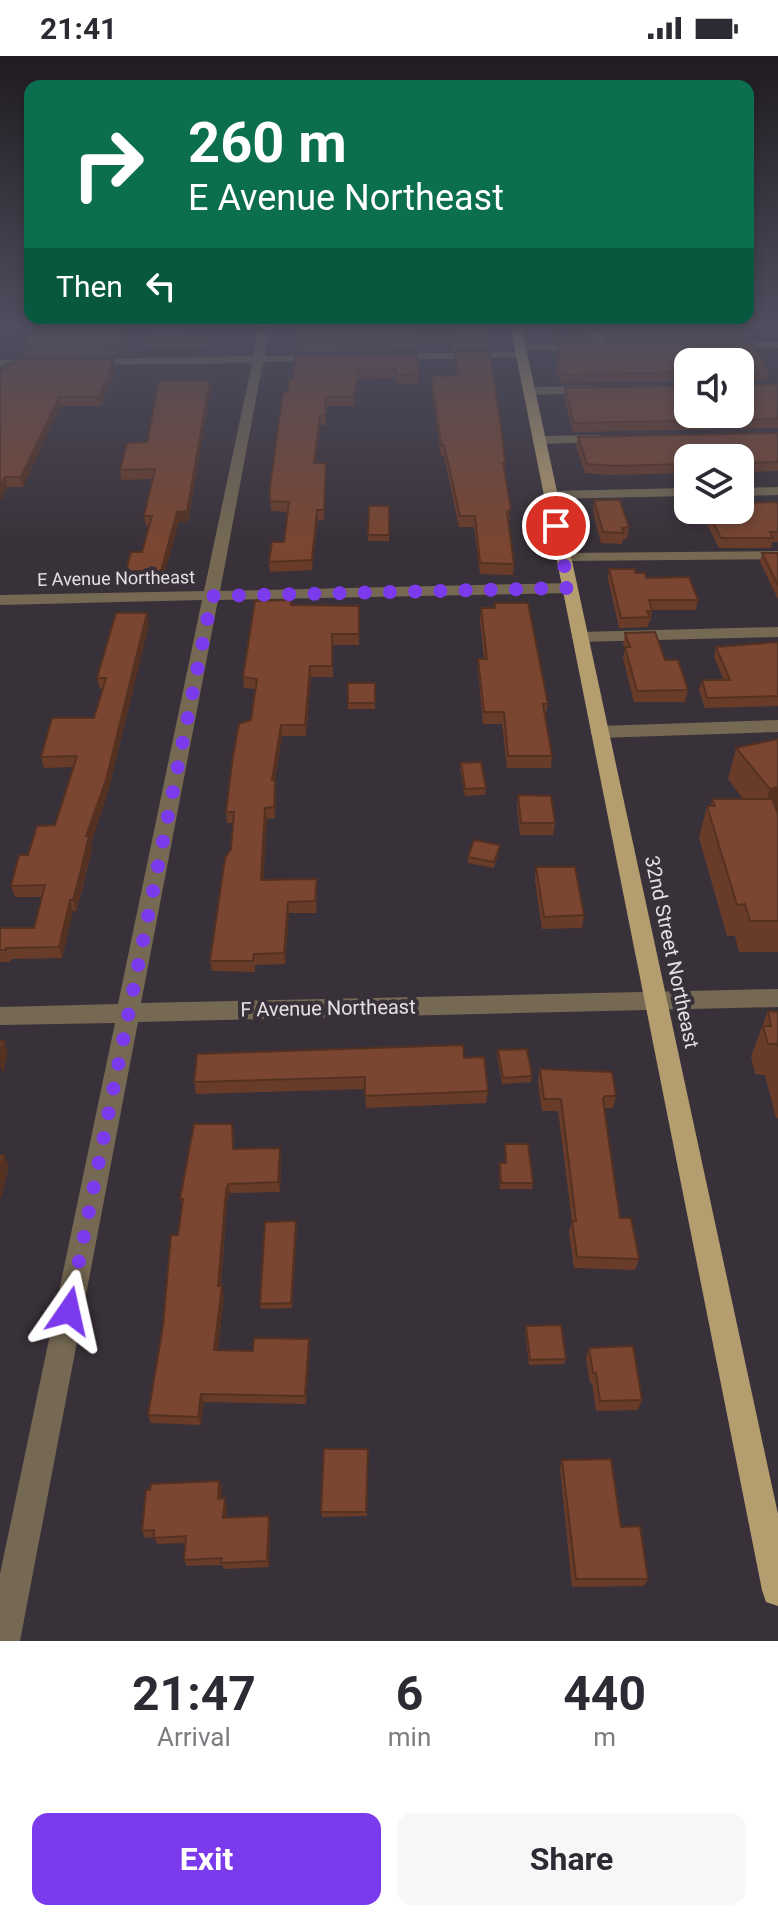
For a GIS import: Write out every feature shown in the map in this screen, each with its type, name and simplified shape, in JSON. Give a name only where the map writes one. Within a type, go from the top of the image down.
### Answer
[{"type":"main road","name":"32nd Street Northeast","points":[[530,399],[655,1000],[770,1507],[778,1590]]},
{"type":"street","points":[[3,1641],[250,399]]},
{"type":"street","points":[[538,440],[621,439]]},
{"type":"street","points":[[754,492],[778,491]]},
{"type":"street","points":[[550,495],[674,492]]},
{"type":"street","points":[[563,557],[778,555]]},
{"type":"street","name":"E Avenue Northeast","points":[[0,600],[569,588]]},
{"type":"street","points":[[579,637],[778,632]]},
{"type":"street","points":[[599,732],[778,726]]},
{"type":"street","name":"F Avenue Northeast","points":[[0,1016],[778,998]]},
{"type":"building","points":[[0,399],[58,399],[21,477],[5,477],[0,486]]},
{"type":"building","points":[[155,399],[207,399],[187,511],[177,512],[161,571],[126,571],[131,552],[142,552],[152,516],[144,516],[155,469],[120,470],[127,443],[147,442]]},
{"type":"building","points":[[282,399],[325,399],[326,411],[325,416],[320,416],[314,463],[326,463],[324,510],[317,510],[312,560],[269,562],[272,542],[284,542],[289,502],[270,501]]},
{"type":"building","points":[[434,399],[497,399],[511,509],[507,512],[514,564],[480,563],[475,516],[460,516],[444,445],[441,445]]},
{"type":"building","points":[[568,399],[674,399],[674,421],[574,423]]},
{"type":"building","points":[[754,399],[778,399],[778,419],[754,419]]},
{"type":"building","points":[[778,433],[778,462],[754,463],[754,444],[674,444],[674,464],[587,464],[578,437]]},
{"type":"building","points":[[594,500],[620,500],[629,527],[622,528],[624,533],[603,532]]},
{"type":"building","points":[[778,502],[778,532],[770,532],[773,538],[721,538],[714,524],[754,524],[754,503]]},
{"type":"building","points":[[369,506],[389,506],[389,535],[368,535]]},
{"type":"building","points":[[762,553],[778,553],[778,585]]},
{"type":"building","points":[[609,569],[635,569],[635,573],[645,573],[646,578],[689,577],[698,600],[649,600],[652,611],[647,611],[650,617],[621,618]]},
{"type":"building","points":[[291,600],[291,605],[359,606],[359,634],[332,634],[332,666],[310,666],[305,725],[281,725],[272,780],[275,780],[274,807],[265,808],[261,880],[317,879],[315,901],[288,902],[284,953],[254,954],[253,961],[210,961],[225,858],[231,849],[234,812],[226,812],[233,756],[239,724],[251,720],[257,679],[243,677],[255,601]]},
{"type":"building","points":[[495,603],[528,603],[548,704],[543,704],[552,756],[508,756],[504,712],[484,712],[478,659],[487,659],[481,608],[495,608]]},
{"type":"building","points":[[116,613],[147,613],[106,780],[86,836],[89,836],[80,874],[73,900],[70,900],[59,947],[0,950],[0,928],[34,928],[45,885],[11,886],[19,855],[28,855],[37,826],[55,825],[77,756],[41,757],[52,718],[94,718],[106,678],[97,678]]},
{"type":"building","points":[[655,632],[665,660],[678,660],[688,690],[637,691],[625,647],[630,647],[625,633]]},
{"type":"building","points":[[778,642],[778,696],[707,698],[702,680],[730,680],[716,647]]},
{"type":"building","points":[[348,683],[375,683],[375,703],[348,703]]},
{"type":"building","points":[[778,739],[778,787],[770,789],[736,748]]},
{"type":"building","points":[[481,762],[486,788],[465,789],[461,763]]},
{"type":"building","points":[[518,795],[551,796],[555,823],[521,823]]},
{"type":"building","points":[[712,799],[772,799],[778,814],[778,921],[750,921],[745,904],[737,905],[707,806],[715,806]]},
{"type":"building","points":[[474,840],[500,845],[494,862],[468,857]]},
{"type":"building","points":[[536,867],[575,867],[584,915],[544,917]]},
{"type":"building","points":[[768,1011],[778,1012],[778,1047],[777,1044],[768,1044],[763,1026],[771,1026]]},
{"type":"building","points":[[463,1045],[464,1058],[484,1057],[488,1091],[365,1096],[365,1077],[194,1082],[197,1054]]},
{"type":"building","points":[[527,1049],[532,1076],[503,1078],[498,1050]]},
{"type":"building","points":[[540,1069],[612,1072],[616,1096],[605,1096],[603,1099],[612,1163],[620,1218],[631,1218],[639,1259],[577,1257],[572,1221],[576,1221],[561,1099],[544,1099]]},
{"type":"building","points":[[194,1124],[232,1124],[233,1149],[280,1148],[278,1182],[228,1184],[218,1286],[222,1286],[214,1350],[253,1351],[254,1338],[309,1339],[305,1396],[201,1394],[198,1417],[148,1415],[163,1326],[171,1235],[178,1235],[183,1199],[180,1199]]},
{"type":"building","points":[[505,1144],[528,1144],[533,1183],[501,1183],[500,1163],[506,1163]]},
{"type":"building","points":[[296,1221],[291,1303],[260,1304],[265,1222]]},
{"type":"building","points":[[561,1325],[566,1359],[530,1360],[526,1326]]},
{"type":"building","points":[[633,1346],[642,1400],[600,1401],[589,1348]]},
{"type":"building","points":[[324,1449],[368,1449],[366,1512],[321,1512]]},
{"type":"building","points":[[611,1459],[621,1527],[640,1526],[648,1579],[576,1579],[562,1460]]},
{"type":"building","points":[[219,1481],[218,1499],[225,1498],[223,1518],[269,1516],[267,1561],[221,1563],[222,1558],[184,1560],[186,1536],[154,1538],[154,1530],[142,1531],[146,1490],[150,1490],[151,1484]]},
{"type":"route","points":[[69,1311],[212,596],[569,588],[556,526]]}]
